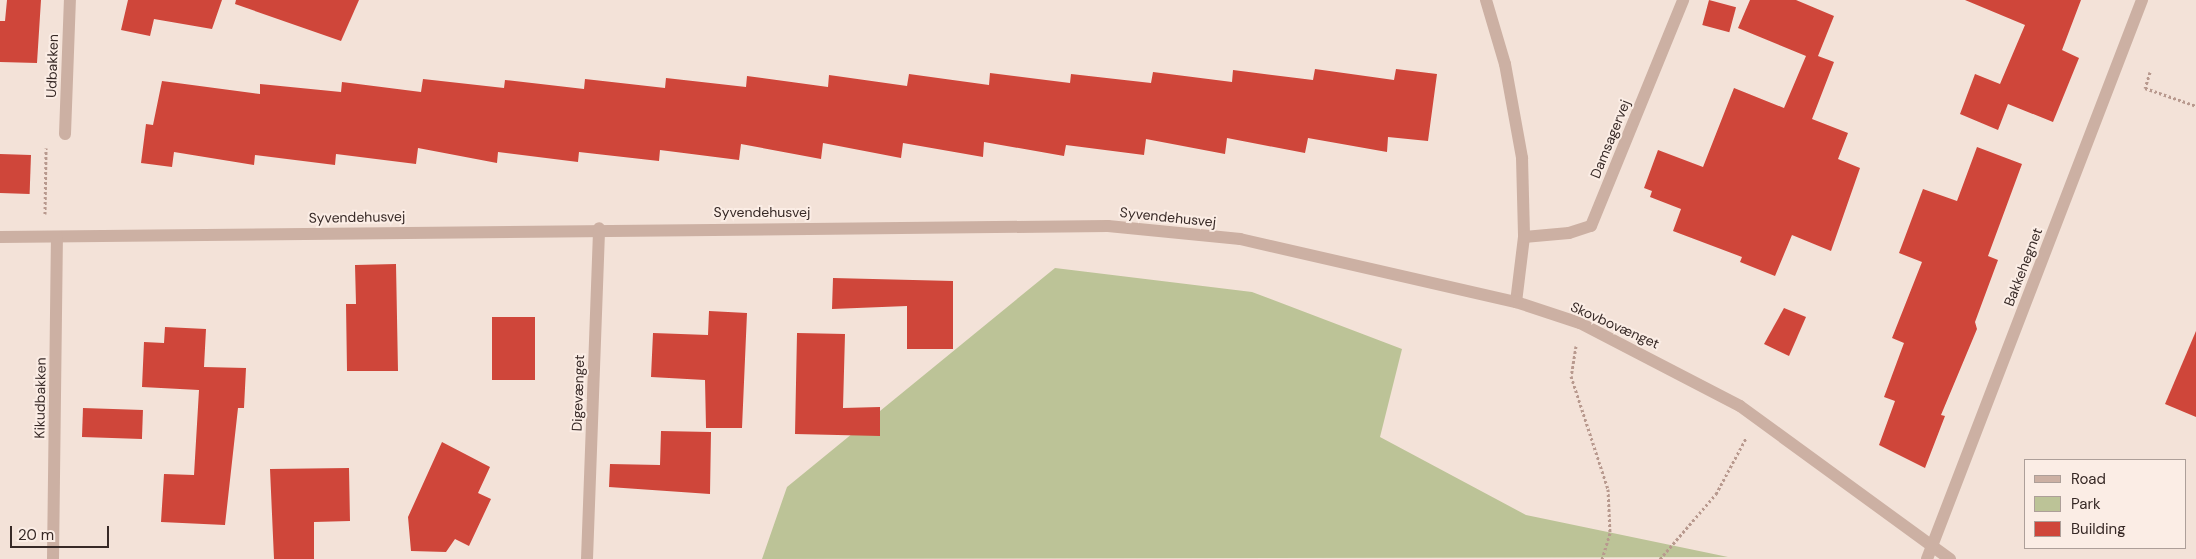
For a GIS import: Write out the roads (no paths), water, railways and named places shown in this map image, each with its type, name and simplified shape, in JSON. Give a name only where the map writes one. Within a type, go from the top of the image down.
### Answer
[{"type":"street","name":"Udbakken","points":[[65,134],[70,0]]},
{"type":"street","points":[[1486,0],[1505,64],[1522,158],[1524,237],[1516,302]]},
{"type":"street","name":"Damsagervej","points":[[1524,237],[1569,233],[1591,226],[1682,0]]},
{"type":"street","name":"Bakkehegnet","points":[[1927,559],[2142,0]]},
{"type":"street","name":"Syvendehusvej","points":[[0,237],[599,228],[1108,226],[1240,239],[1516,302]]},
{"type":"street","name":"Digevænget","points":[[587,559],[599,228]]},
{"type":"street","name":"Kikudbakken","points":[[52,559],[57,236]]},
{"type":"street","name":"Skovbovænget","points":[[1516,302],[1580,323],[1671,366],[1756,417],[1950,559]]}]
